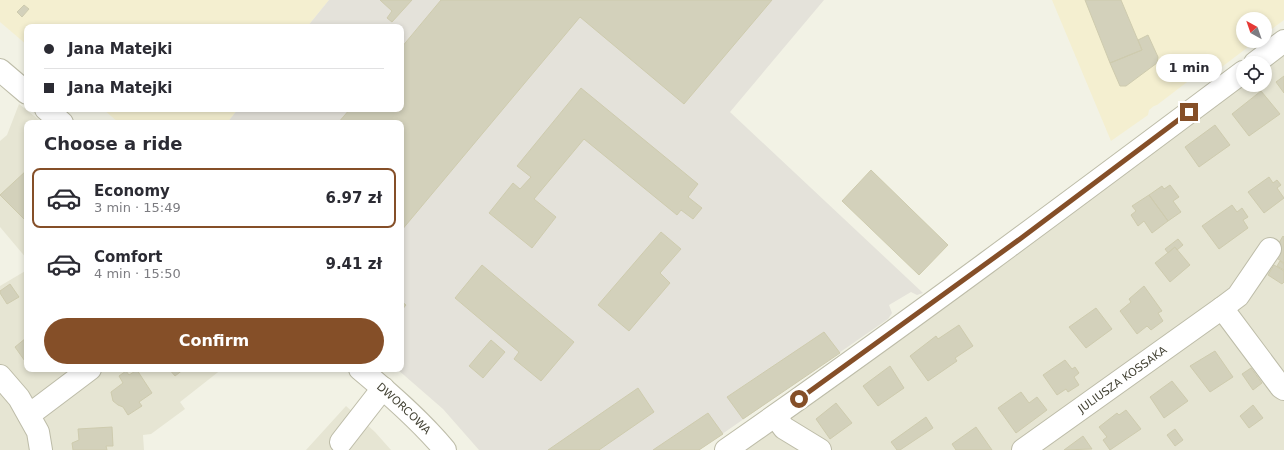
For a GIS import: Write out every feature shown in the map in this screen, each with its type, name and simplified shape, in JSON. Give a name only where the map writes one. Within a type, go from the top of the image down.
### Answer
[{"type":"street","points":[[1264,56],[1284,41]]},
{"type":"street","points":[[0,70],[24,90]]},
{"type":"street","points":[[726,450],[1020,239],[1236,77]]},
{"type":"street","points":[[49,112],[59,120]]},
{"type":"street","name":"JULIUSZA KOSSAKA","points":[[1023,450],[1238,296],[1270,248]]},
{"type":"street","points":[[1222,308],[1284,389]]},
{"type":"street","points":[[29,415],[86,372]]},
{"type":"street","name":"DWORCOWA","points":[[364,372],[384,388],[445,450]]},
{"type":"street","points":[[0,376],[19,398],[29,415],[38,432],[41,450]]},
{"type":"street","points":[[341,442],[384,388]]},
{"type":"street","points":[[775,416],[784,428],[820,450]]},
{"type":"shaded area","points":[[0,0],[329,0],[309,24],[24,24],[24,42],[0,22]]},
{"type":"shaded area","points":[[329,0],[824,0],[730,112],[923,293],[917,295],[911,292],[889,305],[892,313],[888,319],[699,450],[479,450],[443,409],[400,372],[404,372],[404,120],[229,120],[236,112],[404,112],[404,24],[309,24]]},
{"type":"shaded area","points":[[1052,0],[1284,0],[1284,20],[1272,29],[1272,12],[1236,12],[1236,48],[1247,48],[1202,82],[1191,79],[1149,110],[1148,115],[1111,141]]},
{"type":"shaded area","points":[[1284,51],[1284,450],[743,450],[1236,90],[1236,92],[1272,92],[1272,60]]},
{"type":"shaded area","points":[[19,104],[24,108],[24,112],[29,112],[39,120],[24,120],[24,255],[0,227],[0,141],[7,135]]},
{"type":"shaded area","points":[[106,112],[236,112],[229,120],[116,120]]},
{"type":"shaded area","points":[[24,272],[24,372],[218,372],[180,402],[185,409],[151,434],[143,435],[144,450],[0,450],[0,286]]},
{"type":"shaded area","points":[[346,406],[375,432],[391,450],[306,450]]},
{"type":"building","points":[[380,0],[412,0],[392,22],[387,18],[392,11]]},
{"type":"building","points":[[441,0],[772,0],[684,104],[580,17],[404,227],[404,120],[341,120],[347,112],[404,112],[404,44]]},
{"type":"building","points":[[1085,0],[1121,0],[1142,50],[1110,63]]},
{"type":"building","points":[[24,5],[29,9],[22,17],[17,12]]},
{"type":"building","points":[[1148,35],[1158,57],[1157,63],[1126,86],[1120,86],[1110,63],[1142,50],[1138,40]]},
{"type":"building","points":[[1284,76],[1284,93],[1276,82]]},
{"type":"building","points":[[581,88],[698,184],[688,197],[702,208],[693,219],[681,210],[677,215],[584,139],[534,199],[556,217],[532,248],[489,213],[513,183],[520,189],[531,177],[517,166]]},
{"type":"building","points":[[1260,92],[1262,92],[1280,114],[1249,136],[1232,114]]},
{"type":"building","points":[[1215,125],[1230,145],[1199,167],[1185,147]]},
{"type":"building","points":[[871,170],[948,245],[919,275],[842,201]]},
{"type":"building","points":[[24,173],[24,219],[0,195]]},
{"type":"building","points":[[1269,177],[1273,183],[1277,180],[1281,185],[1277,188],[1284,198],[1264,213],[1248,192]]},
{"type":"building","points":[[1170,185],[1179,197],[1173,201],[1181,212],[1168,221],[1149,195],[1162,186],[1164,189]]},
{"type":"building","points":[[1149,195],[1168,221],[1152,233],[1144,221],[1138,226],[1131,215],[1136,211],[1132,206]]},
{"type":"building","points":[[1232,205],[1237,212],[1242,208],[1248,217],[1243,220],[1248,228],[1219,249],[1202,226]]},
{"type":"building","points":[[661,232],[681,249],[660,273],[670,283],[629,331],[598,305]]},
{"type":"building","points":[[1283,236],[1284,237],[1284,263],[1272,255]]},
{"type":"building","points":[[1178,239],[1183,245],[1177,250],[1175,247],[1168,253],[1165,249]]},
{"type":"building","points":[[1175,247],[1190,265],[1170,282],[1155,263]]},
{"type":"building","points":[[1280,261],[1284,264],[1284,270],[1277,266]]},
{"type":"building","points":[[482,265],[574,342],[541,381],[514,359],[519,352],[455,298]]},
{"type":"building","points":[[1274,265],[1284,271],[1284,282],[1282,284],[1268,275]]},
{"type":"building","points":[[10,284],[19,297],[7,304],[0,291]]},
{"type":"building","points":[[1144,286],[1162,311],[1158,313],[1163,321],[1151,330],[1147,326],[1137,334],[1120,311],[1131,302],[1129,299]]},
{"type":"building","points":[[1096,308],[1112,329],[1086,348],[1069,327]]},
{"type":"building","points":[[959,325],[973,346],[955,358],[957,361],[928,381],[910,356],[936,336],[938,339]]},
{"type":"building","points":[[824,332],[840,353],[743,419],[727,397]]},
{"type":"building","points":[[24,340],[24,360],[15,347]]},
{"type":"building","points":[[491,340],[505,352],[483,378],[469,366]]},
{"type":"building","points":[[1215,351],[1233,377],[1210,392],[1190,366]]},
{"type":"building","points":[[1065,360],[1072,369],[1075,367],[1079,373],[1074,377],[1079,385],[1068,392],[1066,389],[1057,395],[1043,375]]},
{"type":"building","points":[[890,366],[904,388],[878,406],[863,386]]},
{"type":"building","points":[[1251,368],[1262,383],[1253,390],[1242,374]]},
{"type":"building","points":[[125,372],[127,372],[129,375],[134,372],[138,372],[152,393],[139,402],[142,406],[128,415],[123,407],[113,401],[111,392],[123,383],[119,376]]},
{"type":"building","points":[[172,372],[180,372],[175,376]]},
{"type":"building","points":[[1172,381],[1188,401],[1164,418],[1150,397]]},
{"type":"building","points":[[638,388],[654,412],[599,450],[548,450]]},
{"type":"building","points":[[1021,392],[1029,403],[1037,397],[1047,410],[1016,433],[998,408]]},
{"type":"building","points":[[836,403],[852,423],[830,439],[816,419]]},
{"type":"building","points":[[1253,405],[1263,418],[1249,428],[1240,416]]},
{"type":"building","points":[[1126,410],[1141,429],[1110,450],[1103,440],[1107,437],[1099,427],[1117,413],[1119,415]]},
{"type":"building","points":[[708,413],[723,434],[699,450],[653,450]]},
{"type":"building","points":[[926,417],[933,428],[900,450],[897,450],[891,442]]},
{"type":"building","points":[[112,427],[113,446],[106,446],[107,450],[73,450],[72,443],[79,440],[78,429]]},
{"type":"building","points":[[976,427],[992,450],[956,450],[952,444]]},
{"type":"building","points":[[1175,429],[1183,440],[1175,446],[1167,435]]},
{"type":"building","points":[[1083,436],[1092,449],[1064,450]]},
{"type":"route","points":[[799,399],[1020,239],[1189,112]]}]
